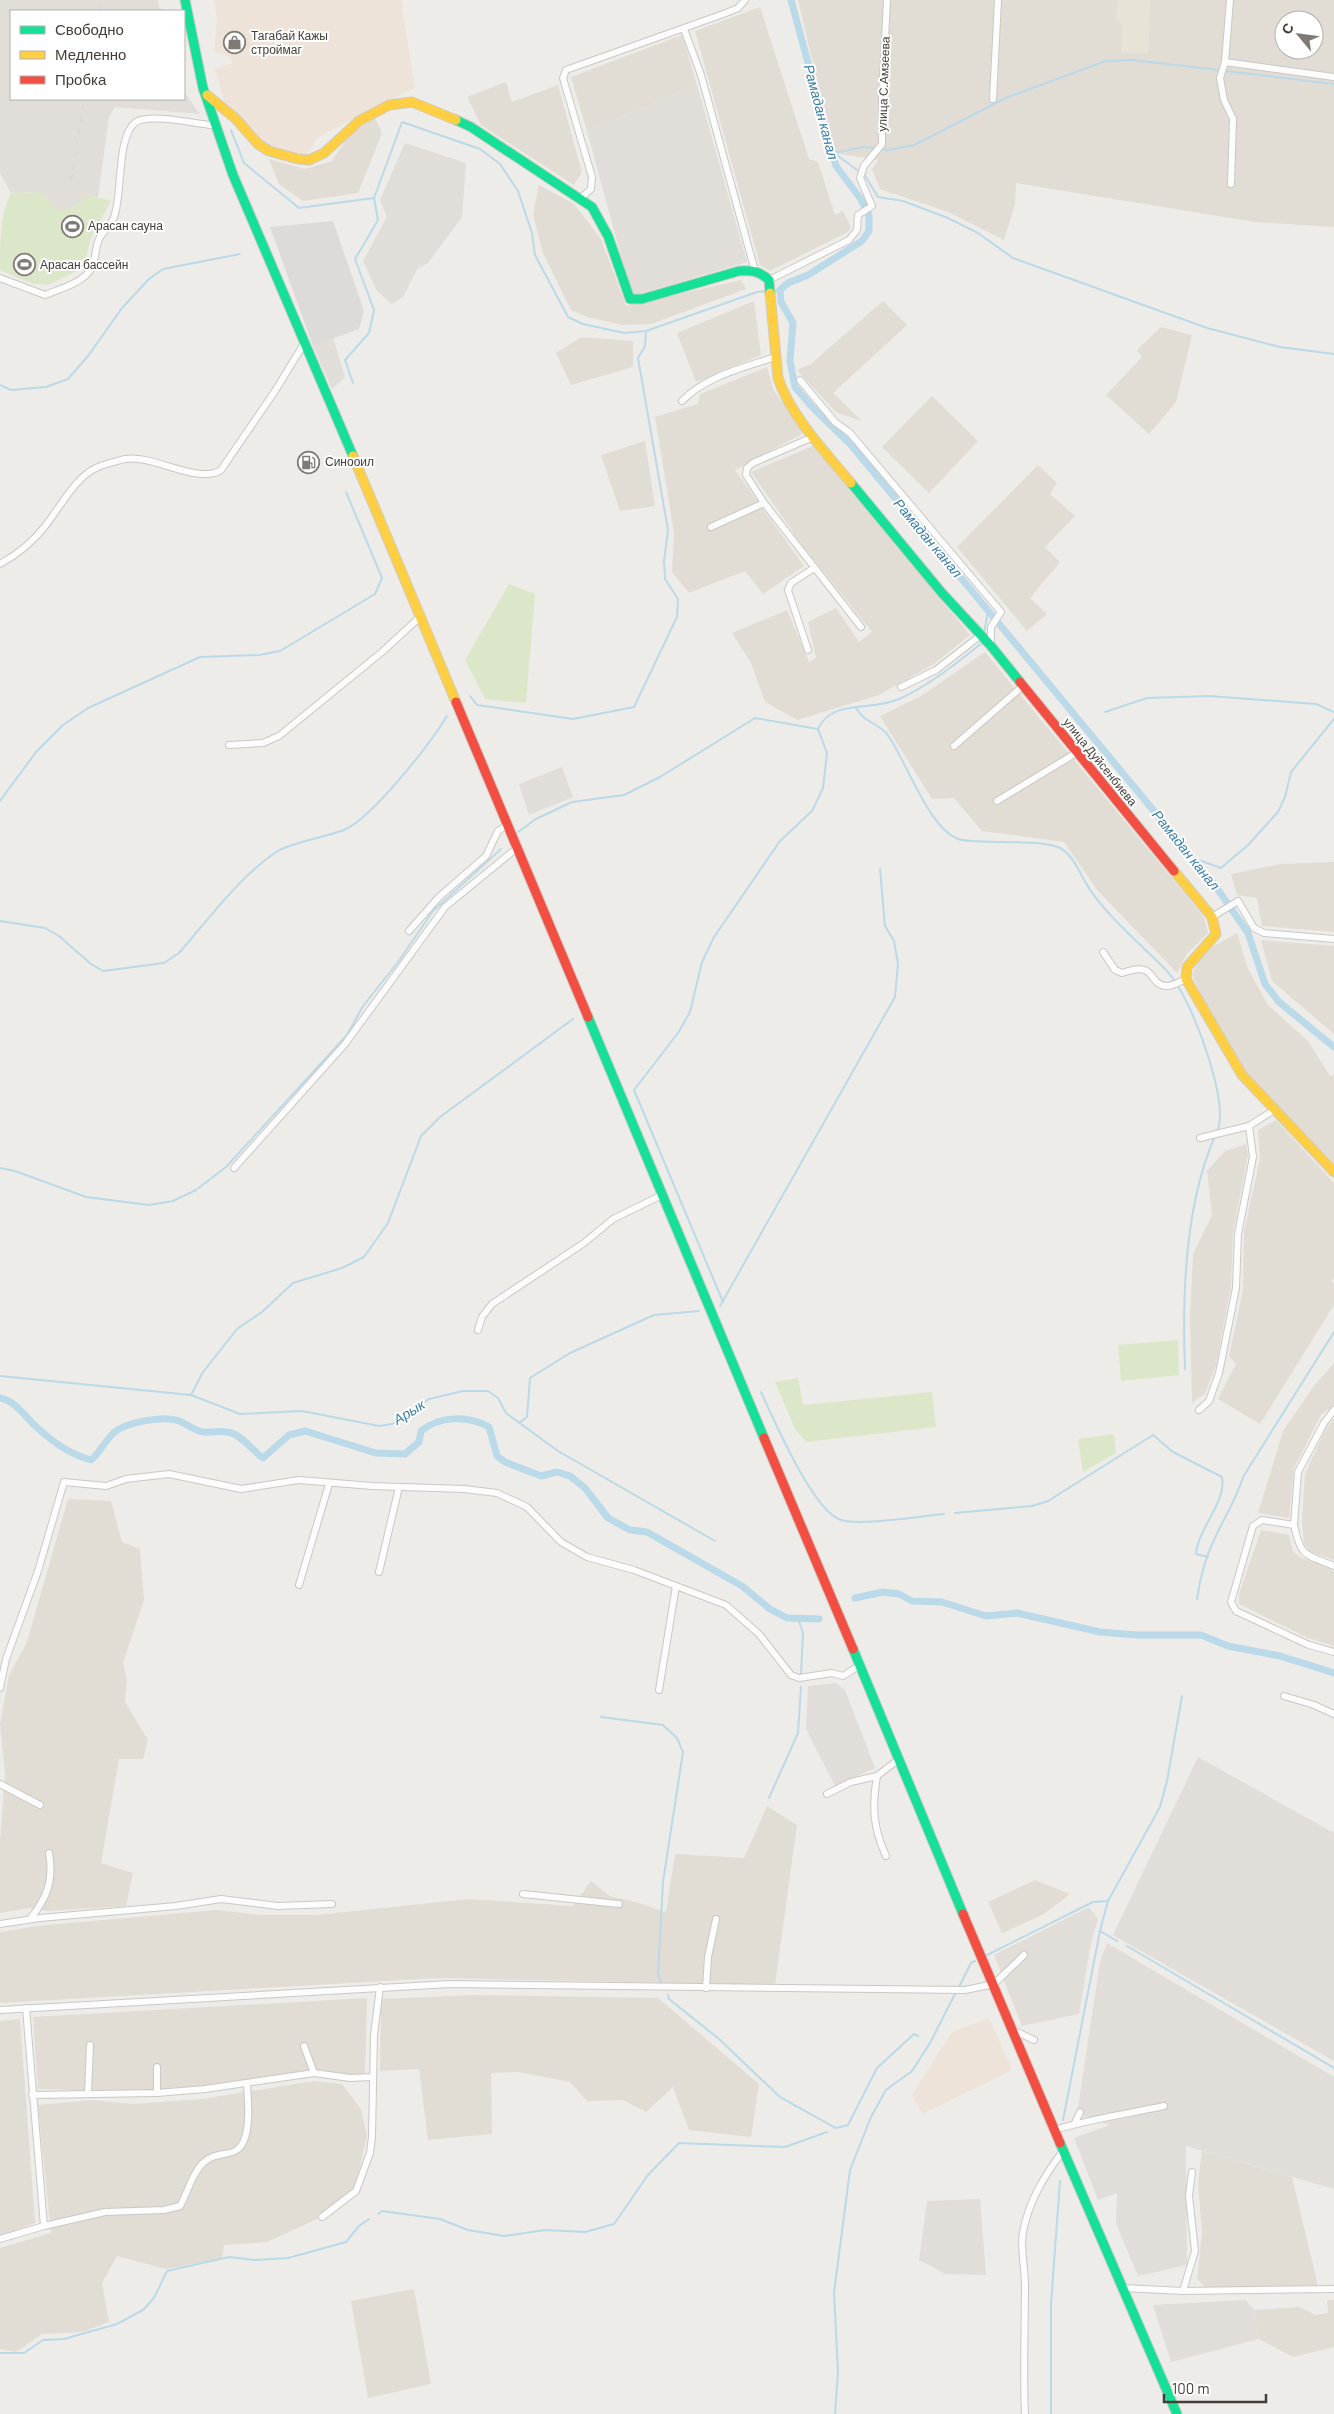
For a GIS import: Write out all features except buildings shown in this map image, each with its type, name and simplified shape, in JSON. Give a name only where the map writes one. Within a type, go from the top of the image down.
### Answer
[{"type":"main road","points":[[185,0],[200,73],[216,126],[267,256],[305,342],[1054,2130],[1177,2414]]},
{"type":"main road","points":[[207,95],[236,119],[258,144],[269,151],[298,159],[310,160],[324,153],[359,120],[389,105],[412,102],[438,111],[470,127],[592,207],[608,236],[627,295],[630,299],[642,299],[740,271],[755,271],[769,280]]},
{"type":"main road","name":"улица Дуйсенбиева","points":[[769,280],[775,357],[782,390],[813,437],[906,550],[981,635],[1076,754],[1212,917]]},
{"type":"main road","points":[[1212,917],[1216,934],[1187,967],[1186,979],[1242,1075],[1334,1172]]},
{"type":"street","points":[[581,198],[591,189],[592,177],[563,78],[566,70],[738,8],[745,0]]},
{"type":"street","name":"улица С.Амзеева","points":[[769,280],[849,240],[857,230],[858,215],[872,206],[860,178],[864,166],[882,144],[882,98],[887,0]]},
{"type":"street","points":[[993,99],[998,0]]},
{"type":"street","points":[[1230,0],[1225,62],[1220,78],[1224,100],[1233,119],[1231,184]]},
{"type":"street","points":[[684,29],[702,75],[755,271]]},
{"type":"street","points":[[1225,62],[1334,77]]},
{"type":"street","points":[[0,278],[45,295],[81,279],[91,269],[99,240],[113,219],[119,196],[124,146],[129,130],[137,122],[154,119],[216,126]]},
{"type":"street","points":[[0,564],[19,553],[34,539],[77,484],[97,467],[136,458],[198,473],[210,474],[221,470],[280,384],[305,342]]},
{"type":"street","points":[[682,401],[693,389],[724,374],[775,357]]},
{"type":"street","points":[[800,380],[835,422],[850,433],[1001,612],[991,627],[990,646]]},
{"type":"street","points":[[813,437],[747,468],[746,475],[764,503],[861,627]]},
{"type":"street","points":[[711,527],[764,503]]},
{"type":"street","points":[[808,650],[788,590],[791,583],[814,568]]},
{"type":"street","points":[[229,746],[263,744],[279,736],[382,652],[420,617]]},
{"type":"street","points":[[901,687],[936,670],[981,635]]},
{"type":"street","points":[[954,746],[1022,686]]},
{"type":"street","points":[[997,801],[1076,754]]},
{"type":"street","points":[[409,931],[438,897],[486,856],[498,831],[507,825]]},
{"type":"street","points":[[234,1168],[345,1044],[438,914],[516,848]]},
{"type":"street","points":[[1212,917],[1238,900],[1254,928],[1264,933],[1334,939]]},
{"type":"street","points":[[1103,952],[1115,970],[1122,973],[1137,968],[1145,970],[1160,984],[1169,986],[1186,979]]},
{"type":"street","points":[[1200,1138],[1249,1126],[1274,1110]]},
{"type":"street","points":[[1199,1410],[1209,1401],[1220,1373],[1236,1288],[1238,1234],[1253,1157],[1249,1126]]},
{"type":"street","points":[[478,1330],[482,1317],[492,1304],[584,1243],[613,1219],[662,1195]]},
{"type":"street","points":[[1334,1410],[1324,1423],[1298,1472],[1294,1525],[1299,1548],[1306,1555],[1334,1566]]},
{"type":"street","points":[[0,1688],[6,1659],[38,1571],[64,1482],[106,1486],[126,1479],[169,1474],[241,1489],[299,1480],[329,1484],[464,1488],[504,1496],[527,1507],[561,1542],[587,1557],[634,1570],[698,1595],[715,1599],[736,1612],[759,1634],[788,1672],[796,1678],[832,1673],[843,1676],[860,1665]]},
{"type":"street","points":[[299,1585],[329,1484]]},
{"type":"street","points":[[379,1572],[399,1487]]},
{"type":"street","points":[[1294,1525],[1262,1520],[1253,1526],[1231,1602],[1236,1610],[1309,1645],[1334,1652]]},
{"type":"street","points":[[659,1690],[676,1586]]},
{"type":"street","points":[[1284,1696],[1314,1705],[1334,1714]]},
{"type":"street","points":[[827,1794],[851,1782],[877,1776],[899,1759]]},
{"type":"street","points":[[877,1776],[874,1817],[877,1837],[886,1856]]},
{"type":"street","points":[[0,1784],[40,1806]]},
{"type":"street","points":[[30,1919],[40,1907],[52,1876],[49,1853]]},
{"type":"street","points":[[523,1894],[620,1904]]},
{"type":"street","points":[[0,1924],[30,1919],[176,1906],[221,1899],[278,1906],[332,1904]]},
{"type":"street","points":[[706,1988],[708,1957],[716,1919]]},
{"type":"street","points":[[0,2010],[380,1987],[476,1984],[965,1990],[994,1984],[1024,1955]]},
{"type":"street","points":[[322,2217],[349,2198],[358,2187],[370,2153],[374,2035],[380,1987]]},
{"type":"street","points":[[26,2008],[44,2226]]},
{"type":"street","points":[[1013,2030],[1034,2040]]},
{"type":"street","points":[[88,2093],[90,2045]]},
{"type":"street","points":[[304,2046],[314,2073]]},
{"type":"street","points":[[157,2067],[157,2093]]},
{"type":"street","points":[[32,2095],[157,2093],[247,2084],[314,2073],[350,2078],[372,2077]]},
{"type":"street","points":[[0,2239],[44,2226],[110,2211],[164,2210],[180,2206],[198,2169],[204,2162],[214,2156],[236,2151],[244,2142],[248,2120],[247,2084]]},
{"type":"street","points":[[1054,2130],[1076,2123],[1106,2119],[1164,2106]]},
{"type":"street","points":[[1076,2123],[1080,2112]]},
{"type":"street","points":[[1026,2414],[1022,2234],[1034,2195],[1047,2171],[1063,2151]]},
{"type":"street","points":[[1183,2291],[1195,2251],[1189,2196],[1192,2172]]},
{"type":"street","points":[[1123,2288],[1183,2291],[1334,2289]]},
{"type":"shaded area","points":[[0,0],[158,0],[159,8],[167,10],[10,10],[10,100],[185,100],[185,93],[200,114],[115,107],[109,117],[98,197],[88,195],[71,209],[56,209],[42,192],[11,193],[0,173]]},
{"type":"shaded area","name":"Тагабай Кажы строймаг","points":[[214,0],[401,0],[415,88],[318,137],[307,155],[269,147],[225,104],[215,69],[233,63],[229,56],[214,52],[217,19]]},
{"type":"shaded area","points":[[798,0],[1334,0],[1334,227],[1254,222],[1016,183],[1015,204],[1004,240],[948,212],[880,189],[872,169],[878,160],[834,153]]},
{"type":"shaded area","points":[[1118,0],[1150,0],[1148,53],[1121,52],[1122,22],[1116,21]]},
{"type":"shaded area","points":[[760,7],[809,159],[818,162],[835,215],[843,211],[851,228],[846,233],[770,271],[760,265],[695,31]]},
{"type":"shaded area","points":[[682,35],[697,85],[587,131],[571,77]]},
{"type":"shaded area","points":[[506,82],[512,102],[558,85],[582,172],[574,185],[481,125],[467,97]]},
{"type":"shaded area","points":[[697,85],[747,262],[632,296],[587,131]]},
{"type":"shaded area","points":[[375,118],[382,133],[358,193],[303,201],[279,184],[269,159],[305,169],[332,161],[350,134]]},
{"type":"shaded area","points":[[405,143],[466,163],[462,217],[428,263],[417,269],[403,297],[392,304],[377,291],[363,261],[387,217],[380,200]]},
{"type":"shaded area","points":[[539,185],[574,204],[601,239],[626,306],[741,280],[746,289],[651,324],[622,325],[587,317],[571,310],[543,253],[533,215]]},
{"type":"shaded area","points":[[333,221],[364,311],[359,329],[313,346],[270,227]]},
{"type":"shaded area","points":[[754,301],[761,355],[696,382],[677,333]]},
{"type":"shaded area","points":[[883,301],[907,325],[833,393],[862,421],[837,413],[797,370],[811,364]]},
{"type":"shaded area","points":[[1161,327],[1192,335],[1176,402],[1149,434],[1106,395],[1142,357],[1137,350]]},
{"type":"shaded area","points":[[582,337],[633,341],[633,367],[571,385],[556,353]]},
{"type":"shaded area","points":[[333,338],[345,377],[332,389],[313,346]]},
{"type":"shaded area","points":[[767,367],[774,391],[804,433],[735,470],[804,566],[763,594],[745,571],[689,593],[672,572],[674,533],[655,417],[698,404],[700,394]]},
{"type":"shaded area","points":[[932,396],[978,441],[929,493],[882,447]]},
{"type":"shaded area","points":[[645,441],[655,506],[620,511],[601,455]]},
{"type":"shaded area","points":[[813,446],[970,635],[934,664],[879,695],[797,720],[765,702],[751,663],[732,633],[787,610],[809,662],[816,658],[808,622],[836,608],[859,642],[872,632],[802,545],[751,472]]},
{"type":"shaded area","points":[[1038,465],[1057,483],[1050,494],[1075,516],[1045,547],[1060,562],[1030,598],[1047,614],[1027,631],[957,547]]},
{"type":"shaded area","points":[[985,652],[1204,917],[1208,933],[1187,954],[1177,973],[1098,891],[1064,842],[982,831],[954,798],[932,799],[880,716],[921,696]]},
{"type":"shaded area","points":[[562,767],[573,797],[529,815],[519,784]]},
{"type":"shaded area","points":[[1334,862],[1334,932],[1262,926],[1257,898],[1237,895],[1231,874],[1281,864]]},
{"type":"shaded area","points":[[1237,933],[1248,969],[1268,1005],[1308,1041],[1330,1076],[1334,1074],[1334,1163],[1253,1084],[1207,1007],[1192,975],[1197,964],[1212,947]]},
{"type":"shaded area","points":[[1261,940],[1334,946],[1334,1034],[1272,981]]},
{"type":"shaded area","points":[[1276,1120],[1334,1183],[1334,1278],[1331,1281],[1334,1283],[1334,1305],[1260,1424],[1218,1399],[1236,1364],[1229,1356],[1243,1290],[1244,1231],[1260,1159],[1258,1130]]},
{"type":"shaded area","points":[[1246,1144],[1248,1155],[1233,1233],[1231,1286],[1216,1365],[1205,1394],[1192,1403],[1190,1317],[1193,1254],[1212,1215],[1207,1171],[1225,1151]]},
{"type":"shaded area","points":[[1334,1363],[1334,1405],[1321,1415],[1294,1468],[1289,1518],[1258,1513],[1283,1431],[1314,1386]]},
{"type":"shaded area","points":[[1334,1419],[1334,1560],[1310,1552],[1304,1543],[1302,1521],[1305,1474],[1326,1428]]},
{"type":"shaded area","points":[[68,1499],[111,1501],[122,1542],[140,1549],[144,1600],[123,1663],[127,1680],[125,1702],[148,1740],[143,1759],[119,1759],[101,1863],[133,1873],[126,1906],[48,1911],[29,1908],[0,1913],[0,1842],[5,1774],[0,1724],[9,1675],[27,1642]]},
{"type":"shaded area","points":[[1261,1530],[1289,1535],[1293,1552],[1302,1558],[1334,1571],[1334,1646],[1308,1638],[1239,1604],[1239,1594]]},
{"type":"shaded area","points":[[836,1683],[845,1690],[875,1768],[835,1786],[806,1729],[808,1686]]},
{"type":"shaded area","points":[[1198,1757],[1334,1833],[1334,2061],[1113,1935]]},
{"type":"shaded area","points":[[767,1806],[797,1825],[775,1985],[436,1978],[0,2003],[0,1932],[37,1926],[216,1910],[261,1915],[317,1915],[468,1899],[573,1906],[591,1881],[610,1896],[666,1912],[675,1854],[744,1858]]},
{"type":"shaded area","points":[[1035,1880],[1070,1894],[1044,1914],[1002,1933],[988,1902]]},
{"type":"shaded area","points":[[1089,1907],[1098,1919],[1091,1943],[1079,2014],[1022,2026],[994,1955]]},
{"type":"shaded area","points":[[1107,1943],[1334,2077],[1334,2189],[1186,2146],[1187,2265],[1138,2276],[1116,2223],[1117,2193],[1098,2200],[1074,2138],[1110,2125],[1077,2114],[1100,1962]]},
{"type":"shaded area","points":[[475,1995],[658,1998],[759,2084],[751,2137],[689,2130],[673,2087],[646,2112],[623,2100],[587,2101],[570,2082],[519,2072],[491,2073],[492,2134],[428,2140],[419,2069],[380,2071],[381,1999]]},
{"type":"shaded area","points":[[367,1998],[365,2075],[304,2071],[193,2088],[132,2092],[38,2089],[33,2017]]},
{"type":"shaded area","points":[[989,2018],[1012,2070],[923,2114],[912,2095],[952,2032]]},
{"type":"shaded area","points":[[20,2019],[35,2223],[0,2236],[0,2021]]},
{"type":"shaded area","points":[[314,2081],[342,2084],[361,2109],[367,2136],[356,2184],[341,2202],[315,2220],[267,2242],[224,2245],[222,2259],[166,2269],[117,2256],[102,2283],[109,2322],[83,2332],[42,2334],[16,2352],[0,2349],[0,2248],[51,2233],[38,2105],[94,2100],[132,2104],[202,2099]]},
{"type":"shaded area","points":[[1202,2151],[1292,2177],[1318,2286],[1206,2288],[1197,2279],[1202,2233],[1198,2182]]},
{"type":"shaded area","points":[[980,2199],[986,2275],[946,2274],[919,2260],[927,2201]]},
{"type":"shaded area","points":[[414,2289],[431,2384],[368,2398],[351,2301]]},
{"type":"shaded area","points":[[1245,2300],[1255,2310],[1259,2339],[1171,2362],[1153,2305]]},
{"type":"shaded area","points":[[1334,2300],[1334,2347],[1293,2357],[1259,2339],[1255,2310],[1299,2307],[1316,2315],[1328,2313],[1327,2301]]},
{"type":"green space","name":"Арасан сауна","points":[[42,192],[57,209],[71,209],[88,195],[111,201],[90,240],[85,264],[75,272],[48,285],[33,284],[0,270],[3,219],[11,193]]},
{"type":"green space","points":[[509,584],[535,594],[526,703],[485,699],[465,660]]},
{"type":"green space","points":[[1178,1340],[1179,1375],[1121,1381],[1118,1345]]},
{"type":"green space","points":[[798,1378],[803,1405],[932,1392],[936,1427],[806,1442],[795,1429],[775,1382]]},
{"type":"green space","points":[[1114,1434],[1116,1453],[1083,1472],[1078,1439]]},
{"type":"waterway","name":"Рамадан канал","points":[[791,0],[836,166],[860,198],[869,215],[869,231],[862,241],[808,275],[788,283],[780,290],[781,302],[793,323],[790,361],[795,387],[812,407],[851,445],[1212,881],[1248,933],[1265,984],[1279,1002],[1334,1047]]},
{"type":"waterway","points":[[880,149],[888,150],[914,145],[1008,97],[1106,61],[1133,60],[1334,84]]},
{"type":"waterway","points":[[353,383],[345,360],[369,333],[374,310],[355,259],[378,220],[374,198],[402,122],[480,149],[500,164],[518,191],[532,233],[535,255],[568,317],[583,324],[624,333],[646,331],[757,292],[768,291]]},
{"type":"waterway","points":[[231,130],[244,163],[299,208],[374,198]]},
{"type":"waterway","points":[[834,153],[863,147],[875,148]]},
{"type":"waterway","points":[[834,153],[860,172]]},
{"type":"waterway","points":[[864,174],[878,197],[903,201],[948,218],[978,233],[1013,258],[1207,328],[1280,347],[1334,354]]},
{"type":"waterway","points":[[0,385],[11,390],[46,387],[68,379],[88,356],[122,308],[149,279],[163,269],[240,254]]},
{"type":"waterway","name":"Рамадан канал","points":[[773,291],[780,290]]},
{"type":"waterway","points":[[470,696],[477,705],[573,719],[634,707],[677,617],[678,599],[665,579],[664,561],[668,530],[638,358],[645,346],[646,331]]},
{"type":"waterway","points":[[0,801],[36,752],[63,725],[88,708],[200,657],[259,655],[280,651],[375,594],[382,578],[346,492]]},
{"type":"waterway","points":[[984,633],[988,611]]},
{"type":"waterway","points":[[723,1302],[634,1090],[678,1033],[690,1012],[702,962],[714,937],[780,841],[812,811],[823,788],[827,753],[818,729],[824,719],[843,709],[877,705],[899,699],[932,681],[982,643],[982,640]]},
{"type":"waterway","points":[[1105,712],[1147,698],[1209,696],[1316,704],[1334,712]]},
{"type":"waterway","points":[[856,708],[863,717],[880,727],[887,734],[929,811],[950,835],[962,840],[972,841],[1052,845],[1065,851],[1104,908],[1175,981]]},
{"type":"waterway","points":[[0,921],[45,928],[59,936],[91,964],[103,971],[164,963],[179,953],[237,886],[262,862],[282,849],[344,830],[370,811],[415,761],[447,716]]},
{"type":"waterway","points":[[518,832],[536,819],[572,802],[624,795],[660,777],[755,718],[818,729]]},
{"type":"waterway","points":[[1193,858],[1221,868],[1248,845],[1278,812],[1285,797],[1291,772],[1334,719]]},
{"type":"waterway","points":[[0,1168],[15,1171],[86,1197],[149,1205],[173,1201],[196,1190],[226,1167],[347,1035],[363,1006],[398,962],[433,911],[501,849]]},
{"type":"waterway","points":[[720,1306],[895,997],[898,964],[894,941],[885,926],[880,869]]},
{"type":"waterway","points":[[1177,985],[1193,1015],[1215,1080],[1220,1119],[1217,1132]]},
{"type":"waterway","points":[[191,1395],[203,1372],[237,1329],[262,1312],[293,1283],[342,1268],[364,1257],[388,1223],[421,1136],[440,1117],[573,1019]]},
{"type":"waterway","points":[[1185,1369],[1184,1311],[1188,1251],[1197,1191],[1215,1136]]},
{"type":"waterway","points":[[519,1423],[527,1417],[530,1378],[570,1353],[654,1315],[699,1311]]},
{"type":"waterway","points":[[1197,1599],[1201,1576],[1208,1554],[1243,1477],[1334,1332]]},
{"type":"waterway","name":"Арык","points":[[0,1376],[191,1395],[240,1414],[302,1411],[379,1426],[392,1424],[429,1399],[463,1391],[488,1391],[498,1398],[506,1413],[558,1451],[715,1541]]},
{"type":"waterway","points":[[761,1392],[795,1463],[807,1483],[830,1513],[841,1520],[850,1522],[944,1514]]},
{"type":"waterway","points":[[0,1398],[12,1403],[45,1435],[58,1444],[77,1455],[91,1460],[116,1431],[129,1425],[156,1419],[173,1419],[201,1432],[223,1431],[234,1434],[263,1458],[289,1435],[305,1431],[376,1453],[405,1454],[419,1442],[421,1431],[428,1426],[445,1420],[472,1420],[489,1427],[497,1456],[505,1462],[541,1476],[557,1472],[570,1476],[585,1488],[608,1518],[630,1530],[647,1532],[742,1586],[770,1609],[787,1618],[819,1619]]},
{"type":"waterway","points":[[955,1513],[1032,1506],[1048,1501],[1153,1435],[1173,1452],[1222,1477],[1220,1496],[1198,1544],[1196,1554],[1208,1557]]},
{"type":"waterway","points":[[855,1598],[883,1592],[899,1594],[912,1601],[942,1602],[986,1616],[1017,1613],[1100,1632],[1137,1635],[1201,1635],[1228,1646],[1280,1656],[1334,1673]]},
{"type":"waterway","points":[[798,1618],[803,1633],[801,1675]]},
{"type":"waterway","points":[[769,1798],[798,1733],[801,1687]]},
{"type":"waterway","points":[[1063,2120],[1100,1931],[1108,1901],[1160,1807],[1167,1781],[1182,1696]]},
{"type":"waterway","points":[[601,1717],[663,1725],[677,1738],[683,1752],[663,1882],[658,1974],[662,1984]]},
{"type":"waterway","points":[[987,1955],[1093,1902],[1108,1901]]},
{"type":"waterway","points":[[1100,1931],[1117,1941]]},
{"type":"waterway","points":[[1127,1946],[1334,2068]]},
{"type":"waterway","points":[[959,1987],[971,1963],[975,1961]]},
{"type":"waterway","points":[[835,2414],[838,2372],[834,2293],[850,2170],[871,2117],[886,2090],[912,2071],[930,2043],[955,1994]]},
{"type":"waterway","points":[[668,1995],[669,1999],[719,2039],[780,2097],[836,2128],[848,2125],[877,2068],[914,2034],[918,2036]]},
{"type":"waterway","points":[[378,2214],[382,2211],[440,2219],[468,2230],[504,2236],[545,2230],[585,2232],[614,2224],[648,2175],[679,2143],[785,2147],[827,2132]]},
{"type":"waterway","points":[[1051,2414],[1051,2304],[1060,2181]]},
{"type":"waterway","points":[[0,2353],[24,2353],[43,2340],[64,2339],[117,2324],[143,2310],[154,2298],[167,2271],[229,2257],[255,2260],[288,2258],[346,2242],[359,2226],[369,2219]]},
{"type":"railway","points":[[99,10],[101,0]]},
{"type":"railway","points":[[71,181],[84,100]]},
{"type":"traffic: fast","points":[[185,0],[203,88],[233,175],[353,456]]},
{"type":"traffic: fast","points":[[456,120],[471,127],[592,207],[608,236],[630,299],[642,299],[739,271],[752,271],[762,275],[769,280],[770,293]]},
{"type":"traffic: fast","points":[[851,483],[942,593],[991,646],[1020,682]]},
{"type":"traffic: fast","points":[[588,1017],[764,1438]]},
{"type":"traffic: fast","points":[[853,1649],[963,1914]]},
{"type":"traffic: fast","points":[[1060,2143],[1177,2414]]},
{"type":"traffic: slow","points":[[207,95],[236,119],[258,144],[269,151],[298,159],[309,160],[324,153],[359,121],[389,105],[412,102],[456,120]]},
{"type":"traffic: slow","points":[[770,293],[778,378],[800,420],[851,483]]},
{"type":"traffic: slow","points":[[353,456],[456,702]]},
{"type":"traffic: slow","points":[[1174,871],[1212,917],[1216,934],[1187,967],[1186,979],[1242,1075],[1334,1172]]},
{"type":"traffic: jam","points":[[1020,682],[1174,871]]},
{"type":"traffic: jam","points":[[456,702],[588,1017]]},
{"type":"traffic: jam","points":[[764,1438],[853,1649]]},
{"type":"traffic: jam","points":[[963,1914],[1060,2143]]},
{"type":"place","name":"Тагабай Кажы строймаг","points":[[235,43]]},
{"type":"place","name":"Арасан сауна","points":[[72,226]]},
{"type":"place","name":"Арасан бассейн","points":[[24,265]]},
{"type":"place","name":"Синооил","points":[[309,462]]}]
